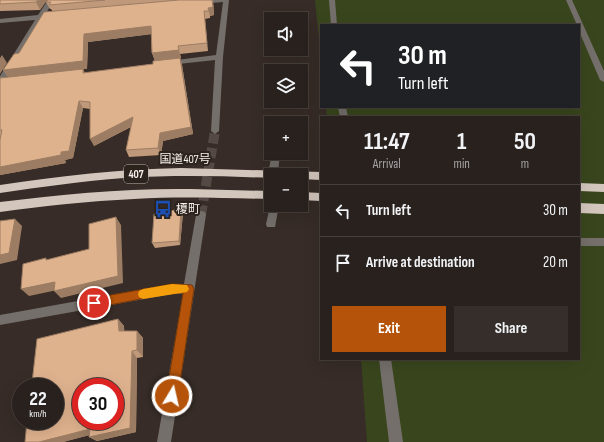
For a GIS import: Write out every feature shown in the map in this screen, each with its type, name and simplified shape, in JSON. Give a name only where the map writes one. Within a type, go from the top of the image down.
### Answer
[{"type":"highway","name":"国道407号","points":[[0,189],[55,181],[141,173],[182,172],[264,174]]},
{"type":"highway","name":"国道407号","points":[[308,175],[320,176]]},
{"type":"highway","points":[[580,187],[604,188]]},
{"type":"highway","name":"407","points":[[0,207],[67,199],[124,195],[178,193],[264,195]]},
{"type":"highway","points":[[308,196],[320,197]]},
{"type":"highway","points":[[580,208],[604,209]]},
{"type":"street","points":[[0,82],[52,0]]},
{"type":"street","points":[[193,2],[226,0],[219,57],[215,131]]},
{"type":"street","points":[[332,0],[334,24]]},
{"type":"street","points":[[569,0],[580,24]]},
{"type":"street","points":[[0,21],[64,15]]},
{"type":"street","points":[[580,25],[604,80]]},
{"type":"street","points":[[160,64],[219,57]]},
{"type":"street","points":[[0,82],[12,82]]},
{"type":"street","points":[[271,224],[273,212]]},
{"type":"street","points":[[164,442],[201,215]]},
{"type":"street","points":[[580,242],[604,242]]},
{"type":"street","points":[[0,320],[172,289],[189,289]]},
{"type":"street","points":[[385,360],[396,442]]},
{"type":"green space","points":[[315,0],[604,0],[604,442],[367,442],[361,360],[580,360],[580,116],[327,116],[326,108],[580,108],[580,24],[320,24],[320,48]]},
{"type":"building","points":[[0,0],[38,0],[36,2],[0,4]]},
{"type":"building","points":[[48,0],[105,0],[49,5],[51,2],[46,2]]},
{"type":"building","points":[[179,0],[212,0],[213,7],[208,8],[209,11],[204,11],[207,43],[178,46],[179,50],[152,53],[151,26],[84,34],[83,61],[3,70],[14,54],[19,53],[44,12]]},
{"type":"building","points":[[180,58],[191,127],[160,133],[158,148],[126,150],[133,117],[90,139],[90,102],[79,101],[69,151],[61,152],[61,155],[0,167],[0,140],[2,130],[0,130],[0,78],[83,69],[83,73],[153,64],[153,61]]},
{"type":"building","points":[[181,209],[179,241],[152,243],[154,214]]},
{"type":"building","points":[[116,217],[118,276],[54,291],[55,282],[21,289],[23,264],[89,249],[89,224]]},
{"type":"building","points":[[15,219],[9,253],[0,255],[0,221]]},
{"type":"building","points":[[118,319],[119,331],[137,331],[137,350],[132,351],[130,428],[124,429],[124,378],[72,378],[72,430],[86,430],[39,442],[25,442],[26,430],[64,430],[64,378],[33,378],[37,339]]},
{"type":"building","points":[[90,430],[121,430],[89,437]]},
{"type":"tunnel","points":[[201,215],[215,131]]},
{"type":"slow traffic","points":[[143,294],[172,289],[184,289]]},
{"type":"place","name":"榎町","points":[[163,209]]},
{"type":"route","points":[[94,303],[172,289],[189,289],[172,396]]}]
